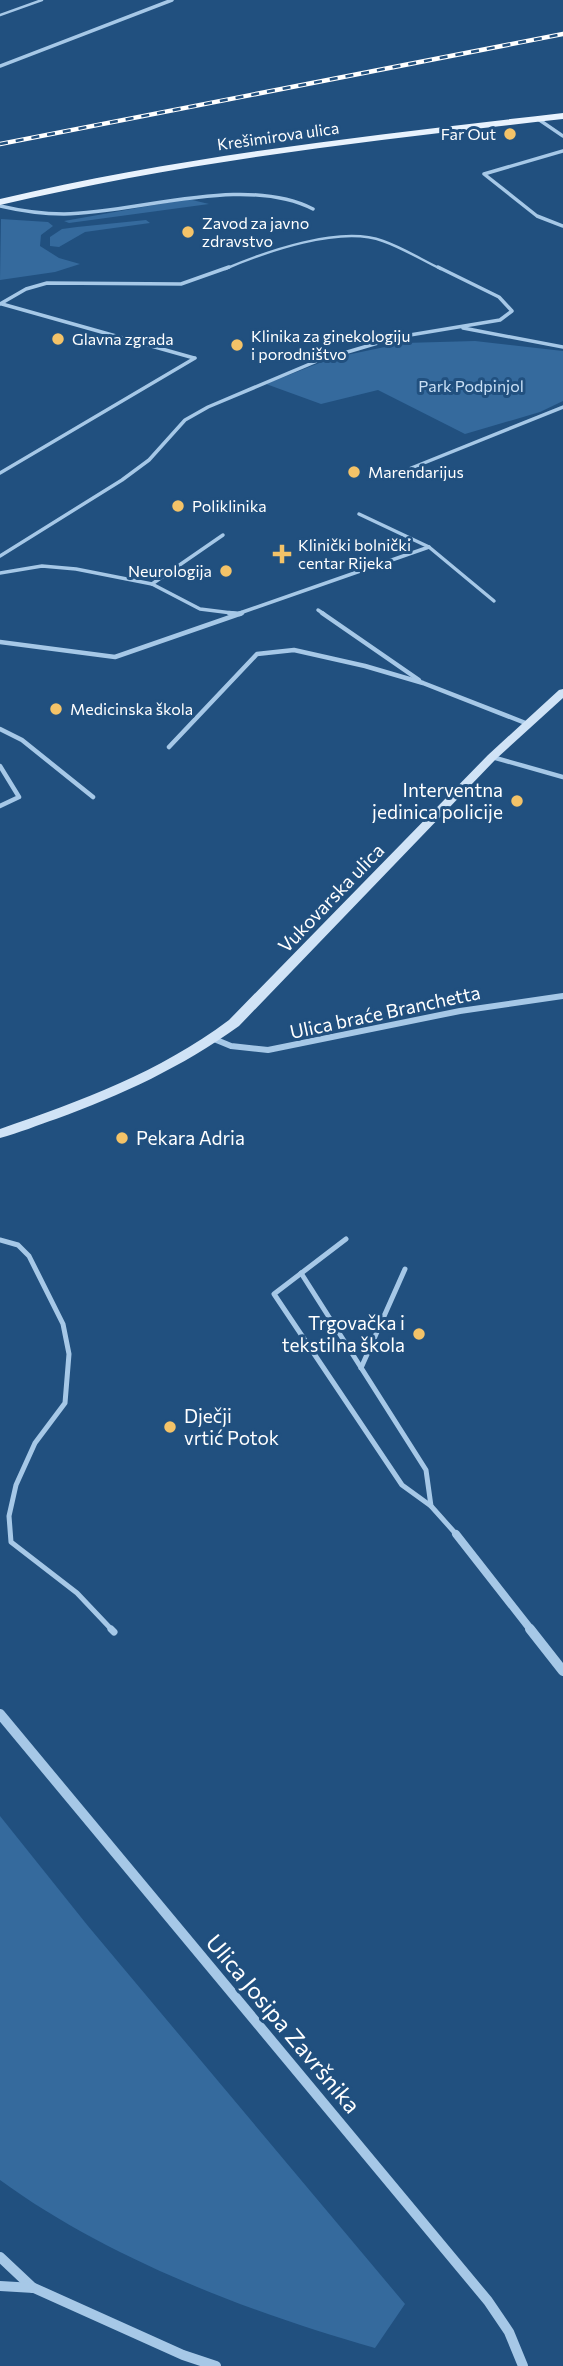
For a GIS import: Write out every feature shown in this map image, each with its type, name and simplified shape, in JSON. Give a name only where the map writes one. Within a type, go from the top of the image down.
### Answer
[{"type":"main road","name":"Krešimirova ulica","points":[[0,204],[83,182],[174,166],[563,116]]},
{"type":"main road","name":"Vukovarska ulica","points":[[0,1134],[120,1092],[168,1069],[214,1039],[234,1023],[492,757],[563,692]]},
{"type":"street","points":[[0,66],[172,0]]},
{"type":"street","points":[[538,119],[563,136]]},
{"type":"street","points":[[563,152],[484,174],[537,216],[563,226]]},
{"type":"street","points":[[0,204],[26,213],[59,214],[175,198],[248,195],[301,202],[313,209]]},
{"type":"street","name":"Ulica braće Branchetta","points":[[214,1039],[232,1046],[268,1050],[460,1011],[563,996]]},
{"type":"street","points":[[456,1534],[563,1671]]},
{"type":"street","name":"Ulica Josipa Završnika","points":[[0,1714],[488,2301],[509,2332],[523,2366]]},
{"type":"street","points":[[0,2257],[34,2288],[183,2355],[216,2366]]},
{"type":"street","points":[[0,2286],[34,2288]]},
{"type":"lane","points":[[0,15],[42,0]]},
{"type":"lane","points":[[0,556],[122,480],[149,460],[185,421],[208,407],[317,360],[398,337],[499,320],[512,310],[499,297],[380,240],[351,235],[261,254],[206,277],[181,284],[137,286],[47,283],[26,289],[1,304]]},
{"type":"lane","points":[[0,473],[195,358],[1,304]]},
{"type":"lane","points":[[0,311],[8,307]]},
{"type":"lane","points":[[460,327],[563,347]]},
{"type":"lane","points":[[389,477],[563,407]]},
{"type":"lane","points":[[359,514],[429,547],[494,601]]},
{"type":"lane","points":[[152,584],[223,535]]},
{"type":"lane","points":[[0,642],[115,657],[243,615],[429,547]]},
{"type":"lane","points":[[0,573],[42,566],[76,569],[152,584],[200,609],[243,615]]},
{"type":"lane","points":[[318,610],[423,683]]},
{"type":"lane","points":[[169,747],[257,654],[294,650],[423,683],[528,724]]},
{"type":"lane","points":[[324,652],[329,658]]},
{"type":"lane","points":[[0,729],[22,740],[93,797]]},
{"type":"lane","points":[[492,757],[563,778]]},
{"type":"lane","points":[[0,766],[19,797],[0,806]]},
{"type":"lane","points":[[346,1239],[274,1294],[401,1485],[431,1506],[456,1534]]},
{"type":"lane","points":[[0,1240],[21,1247],[33,1258],[53,1311],[65,1327],[69,1363],[66,1402],[32,1448],[13,1488],[7,1534],[11,1542],[28,1557],[77,1593],[114,1632]]},
{"type":"lane","points":[[361,1368],[405,1269]]},
{"type":"lane","points":[[301,1273],[426,1470],[431,1506]]},
{"type":"green space","points":[[188,199],[209,204],[69,223],[64,221]]},
{"type":"green space","points":[[1,219],[48,222],[53,226],[41,235],[40,246],[59,258],[80,264],[55,272],[0,280]]},
{"type":"green space","points":[[146,220],[150,223],[85,232],[59,247],[50,246],[50,237],[62,229]]},
{"type":"green space","name":"Park Podpinjol","points":[[475,341],[563,351],[563,401],[540,412],[465,434],[378,390],[321,404],[266,384],[332,358],[404,343]]},
{"type":"green space","points":[[0,1816],[88,1926],[405,2304],[375,2348],[278,2318],[180,2280],[85,2234],[0,2180]]},
{"type":"railway","points":[[0,144],[563,34]]},
{"type":"place","name":"Far Out","points":[[510,134]]},
{"type":"place","name":"Zavod za javno zdravstvo","points":[[188,232]]},
{"type":"place","name":"Glavna zgrada","points":[[58,339]]},
{"type":"place","name":"Klinika za ginekologiju i porodništvo","points":[[237,345]]},
{"type":"place","name":"Marendarijus","points":[[354,472]]},
{"type":"place","name":"Poliklinika","points":[[178,506]]},
{"type":"place","name":"Klinički bolnički centar Rijeka","points":[[282,554]]},
{"type":"place","name":"Neurologija","points":[[226,571]]},
{"type":"place","name":"Medicinska škola","points":[[56,709]]},
{"type":"place","name":"Interventna jedinica policije","points":[[517,801]]},
{"type":"place","name":"Pekara Adria","points":[[122,1138]]},
{"type":"place","name":"Trgovačka i tekstilna škola","points":[[419,1334]]},
{"type":"place","name":"Dječji vrtić Potok","points":[[170,1427]]}]
